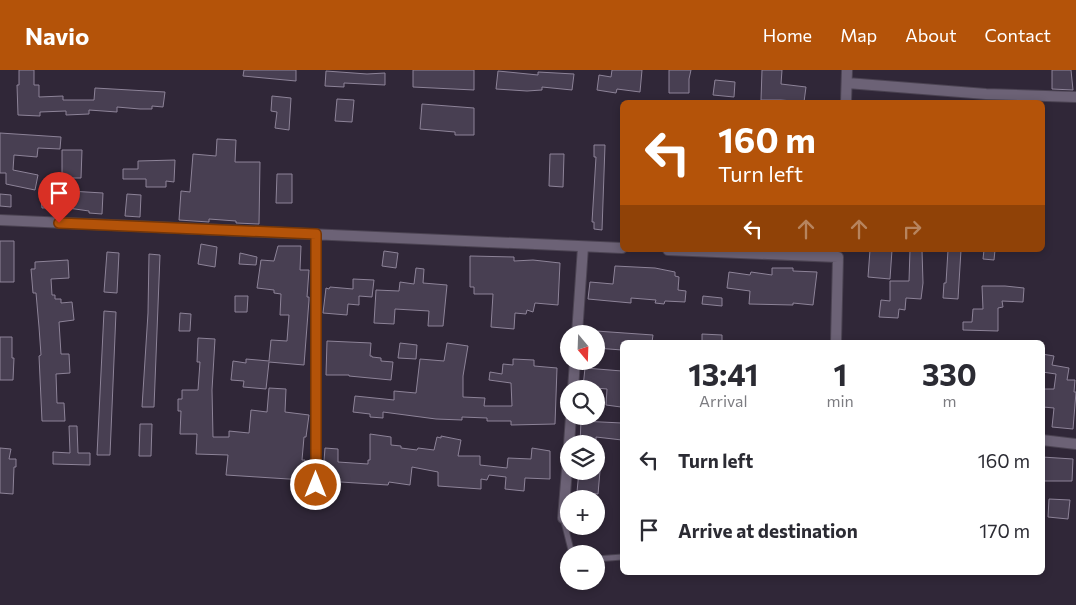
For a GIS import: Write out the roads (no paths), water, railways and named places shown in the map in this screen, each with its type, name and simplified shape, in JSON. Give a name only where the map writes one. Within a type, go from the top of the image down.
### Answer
[{"type":"street","points":[[846,100],[847,70]]},
{"type":"street","points":[[847,83],[986,94],[1076,97]]},
{"type":"street","points":[[0,220],[620,248]]},
{"type":"street","points":[[316,234],[316,485]]},
{"type":"street","points":[[578,325],[584,246]]},
{"type":"street","points":[[754,252],[839,254],[836,340]]},
{"type":"street","points":[[1045,440],[1076,444]]},
{"type":"lane","points":[[605,559],[620,558]]}]
